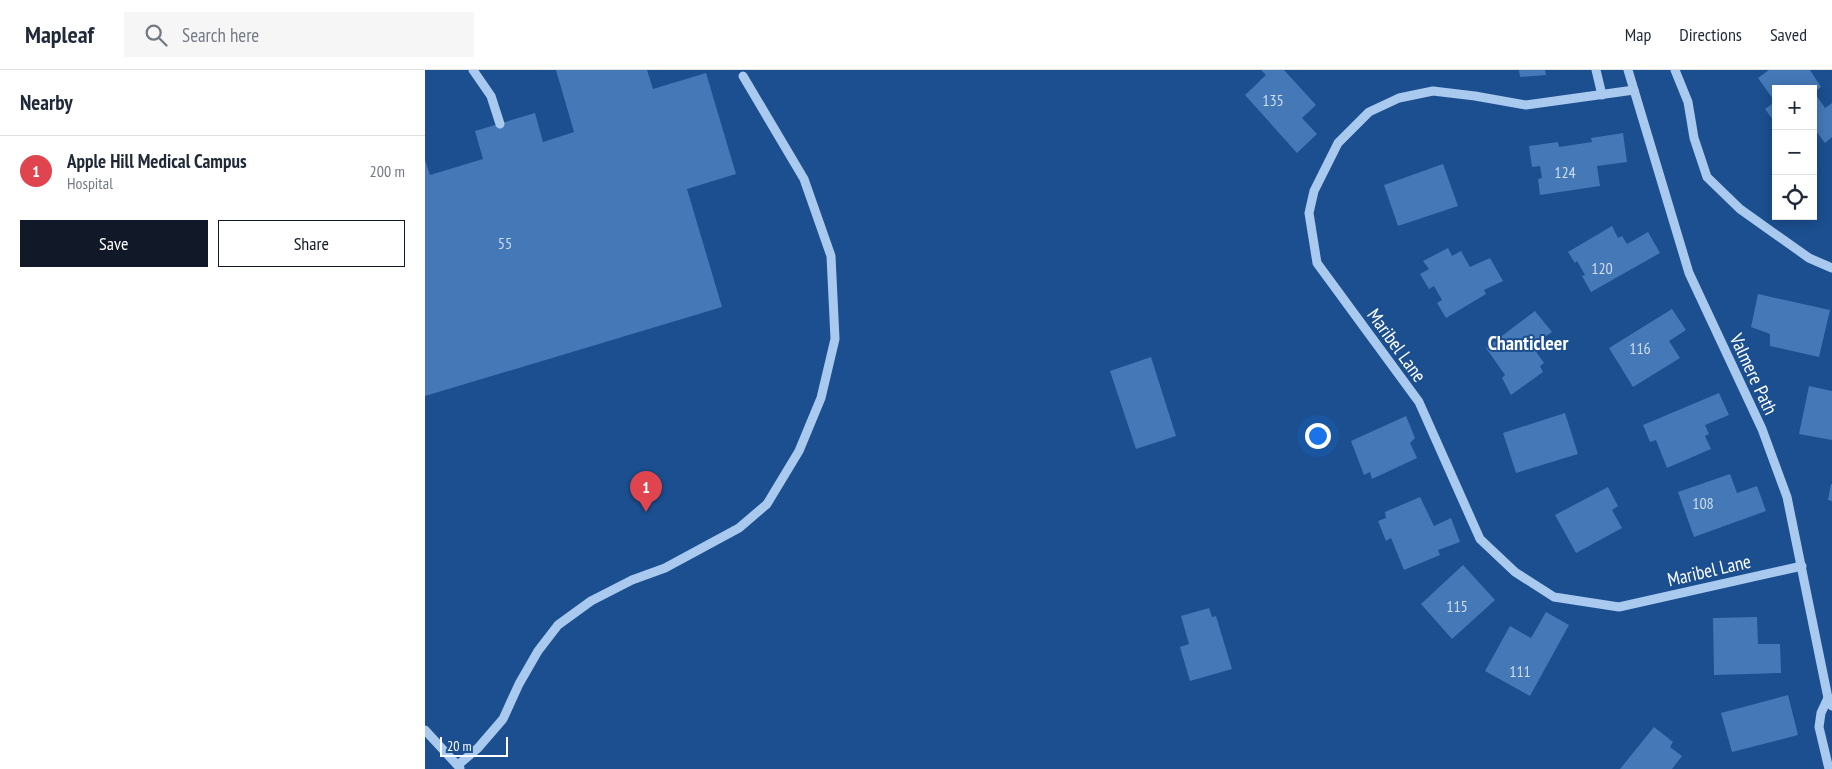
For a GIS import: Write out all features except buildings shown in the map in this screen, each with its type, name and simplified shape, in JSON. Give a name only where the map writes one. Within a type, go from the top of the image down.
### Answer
[{"type":"street","points":[[473,70],[491,96],[500,124]]},
{"type":"street","points":[[1596,70],[1603,95]]},
{"type":"street","name":"Valmere Path","points":[[1628,70],[1689,272],[1762,429],[1787,497],[1830,702],[1821,713],[1819,727],[1829,769]]},
{"type":"street","points":[[1675,70],[1688,102],[1694,138],[1707,177],[1740,209],[1809,258],[1832,268]]},
{"type":"street","points":[[425,730],[459,767],[503,719],[519,684],[538,651],[559,625],[591,601],[633,580],[665,568],[739,528],[767,504],[799,451],[821,398],[835,339],[831,256],[804,179],[743,76]]},
{"type":"street","name":"Maribel Lane","points":[[1634,90],[1527,105],[1433,91],[1399,98],[1369,112],[1338,143],[1313,191],[1309,213],[1317,263],[1419,402],[1480,539],[1515,572],[1554,597],[1619,607],[1802,566]]},
{"type":"place","name":"Apple Hill Medical Campus","points":[[646,512]]},
{"type":"district","name":"Chanticleer","points":[[1528,343]]}]
